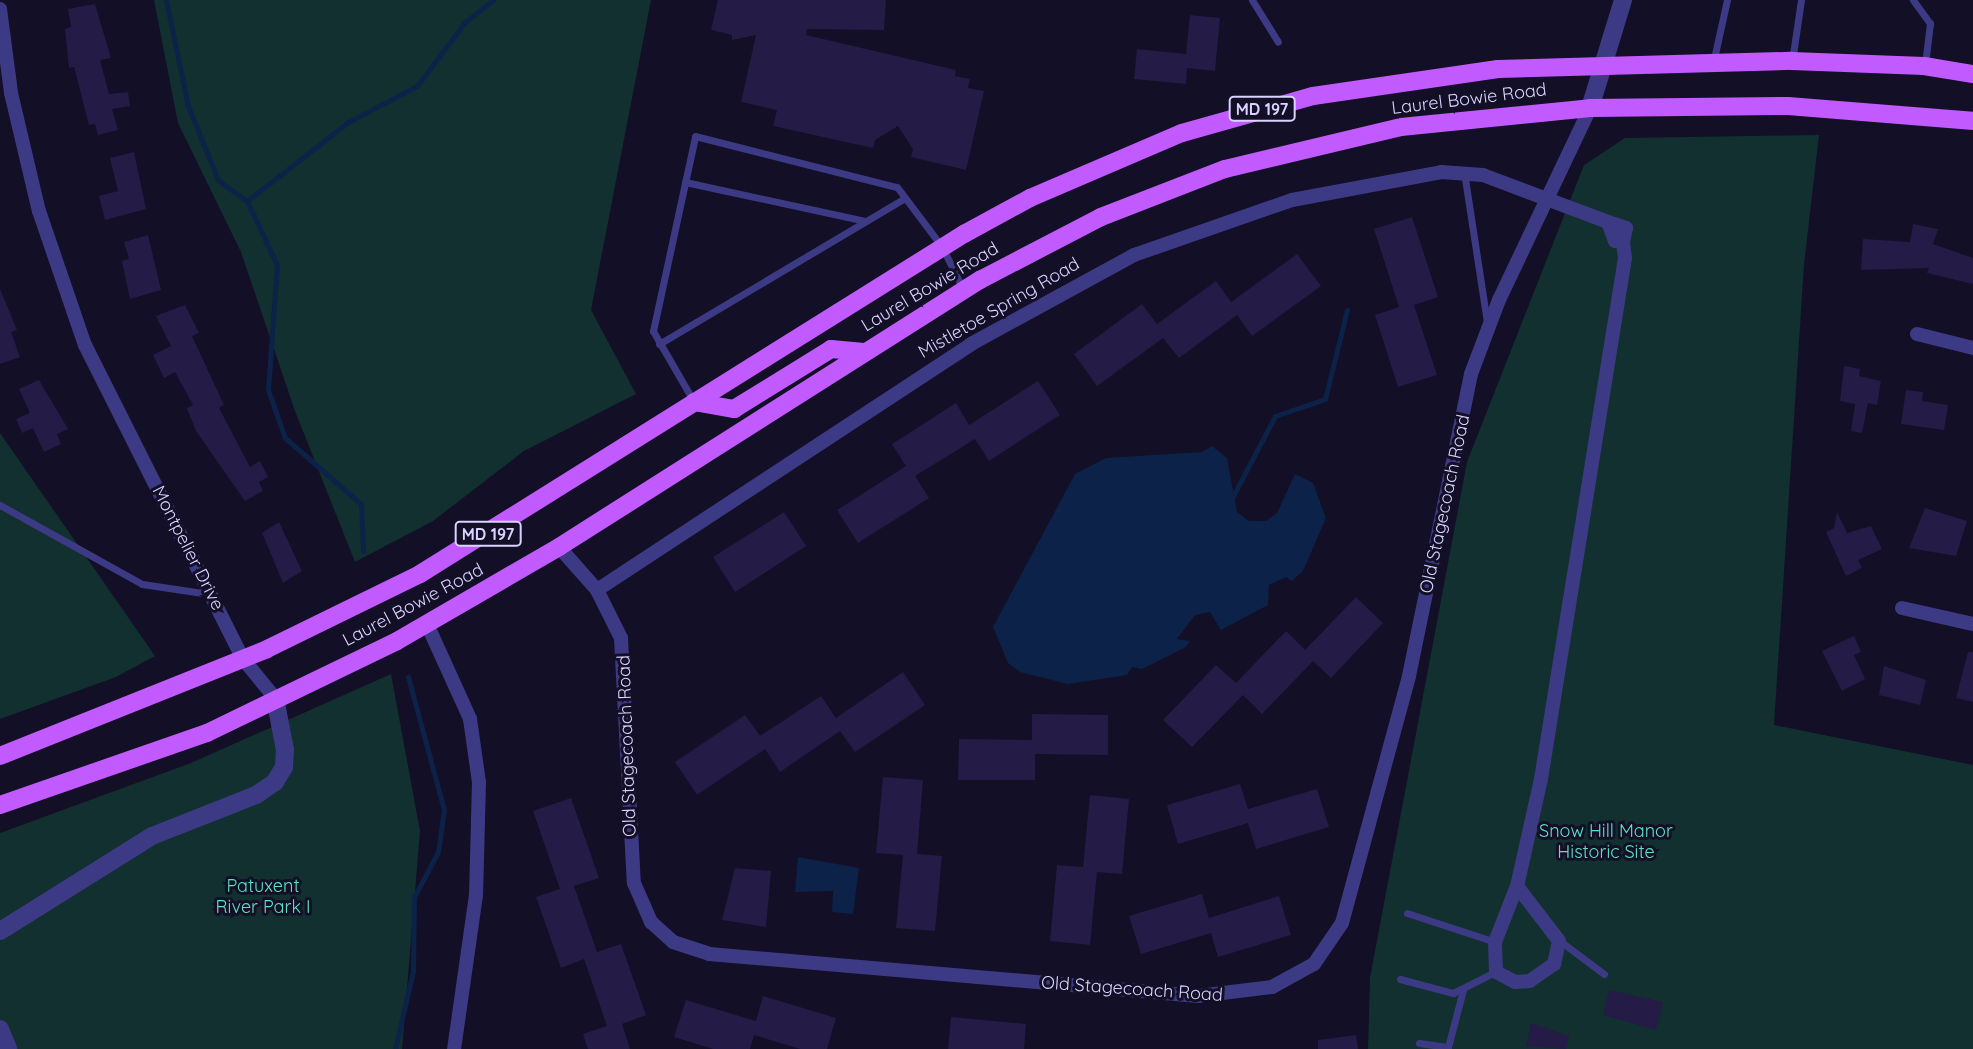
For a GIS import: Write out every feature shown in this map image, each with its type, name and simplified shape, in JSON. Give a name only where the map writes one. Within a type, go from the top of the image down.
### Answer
[{"type":"main road","name":"Laurel Bowie Road","points":[[0,756],[243,659],[454,555],[942,247],[1030,198],[1150,145],[1248,113],[1438,75],[1607,63],[1713,64],[1792,61],[1924,66],[1973,74]]},
{"type":"main road","name":"Laurel Bowie Road","points":[[0,805],[140,760],[427,624],[559,547],[964,290],[1101,216],[1283,151],[1454,120],[1590,108],[1788,106],[1973,121]]},
{"type":"main road","points":[[694,402],[734,409],[831,349],[864,352]]},
{"type":"street","name":"Old Stagecoach Road","points":[[559,547],[597,590],[625,658],[634,883],[651,922],[673,942],[709,954],[1198,996],[1254,993],[1314,964],[1342,923],[1409,676],[1471,374],[1488,329],[1590,108],[1607,63],[1623,0]]},
{"type":"street","name":"Montpelier Drive","points":[[0,9],[11,93],[52,255],[99,375],[243,659],[275,698],[285,750],[275,782],[256,795],[152,836],[0,931]]},
{"type":"street","name":"Mistletoe Spring Road","points":[[597,590],[960,351],[1084,279],[1179,237],[1292,200],[1394,178],[1464,172],[1548,197],[1608,222],[1615,242],[1623,242],[1617,320],[1541,779],[1517,886]]},
{"type":"street","points":[[1917,334],[1973,348]]},
{"type":"street","points":[[1902,608],[1973,624]]},
{"type":"street","points":[[427,624],[470,719],[479,782],[476,895],[454,1049]]},
{"type":"street","points":[[1517,886],[1559,941],[1553,964],[1543,975],[1515,982],[1496,972],[1495,942],[1517,886]]},
{"type":"street","points":[[0,1029],[8,1049]]},
{"type":"lane","points":[[1252,0],[1278,42]]},
{"type":"lane","points":[[1713,64],[1727,0]]},
{"type":"lane","points":[[1792,61],[1801,0]]},
{"type":"lane","points":[[1913,0],[1930,23],[1924,66]]},
{"type":"lane","points":[[694,402],[653,331],[695,136],[897,187],[942,247],[964,290]]},
{"type":"lane","points":[[1464,172],[1488,329]]},
{"type":"lane","points":[[685,182],[866,222]]},
{"type":"lane","points":[[659,344],[905,198]]},
{"type":"lane","points":[[0,505],[142,584],[211,594]]},
{"type":"lane","points":[[1407,913],[1495,942]]},
{"type":"lane","points":[[1559,941],[1604,974]]},
{"type":"lane","points":[[1400,979],[1463,990],[1496,972]]},
{"type":"lane","points":[[1419,1043],[1448,1047],[1463,990]]},
{"type":"green space","points":[[154,0],[651,0],[591,310],[636,394],[524,451],[433,521],[355,562],[295,411],[241,252],[178,123]]},
{"type":"green space","name":"Snow Hill Manor Historic Site","points":[[1819,135],[1804,265],[1774,725],[1973,765],[1973,1049],[1368,1049],[1370,978],[1467,462],[1584,165],[1625,138]]},
{"type":"green space","points":[[0,433],[155,656],[116,677],[0,719]]},
{"type":"green space","name":"Patuxent River Park I","points":[[391,674],[420,831],[402,1049],[0,1049],[0,833],[191,763]]},
{"type":"water","points":[[1212,446],[1227,458],[1237,512],[1249,521],[1266,521],[1277,513],[1295,474],[1313,483],[1326,518],[1303,571],[1292,581],[1286,577],[1269,585],[1268,605],[1221,630],[1210,612],[1195,615],[1177,639],[1190,641],[1186,647],[1142,669],[1132,667],[1127,675],[1068,684],[1020,672],[1008,663],[993,627],[1075,474],[1106,458],[1202,452]]},
{"type":"water","points":[[798,857],[859,868],[853,914],[832,912],[833,891],[795,892]]},
{"type":"building","points":[[718,0],[886,0],[884,30],[807,29],[806,35],[956,70],[955,76],[970,79],[968,88],[984,91],[966,170],[911,157],[913,149],[898,126],[875,140],[873,148],[773,126],[777,110],[741,102],[756,35],[732,40],[732,35],[711,30]]},
{"type":"building","points":[[95,4],[111,58],[100,60],[109,94],[128,92],[130,106],[112,109],[118,130],[98,135],[95,124],[89,125],[74,67],[69,68],[65,29],[71,27],[68,9]]},
{"type":"building","points":[[1190,15],[1220,18],[1215,71],[1187,68],[1186,84],[1134,79],[1137,49],[1186,54]]},
{"type":"building","points":[[134,152],[146,209],[105,220],[99,196],[118,191],[110,158]]},
{"type":"building","points":[[1412,217],[1438,297],[1414,305],[1437,375],[1398,387],[1375,315],[1399,307],[1374,229]]},
{"type":"building","points":[[1913,224],[1938,229],[1933,244],[1973,258],[1973,284],[1927,273],[1929,268],[1861,270],[1863,239],[1910,242]]},
{"type":"building","points":[[148,235],[161,290],[130,299],[122,261],[129,259],[124,242]]},
{"type":"building","points":[[1297,254],[1321,286],[1252,336],[1237,315],[1179,358],[1163,338],[1097,386],[1074,354],[1142,304],[1157,324],[1216,281],[1231,302]]},
{"type":"building","points":[[0,289],[17,330],[11,332],[20,357],[0,364]]},
{"type":"building","points":[[185,305],[199,333],[192,336],[224,405],[219,408],[250,467],[260,461],[268,477],[259,482],[263,491],[245,501],[196,431],[187,408],[193,405],[175,372],[164,378],[153,355],[171,346],[156,316]]},
{"type":"building","points":[[1844,366],[1860,369],[1859,376],[1881,381],[1877,405],[1868,403],[1862,433],[1851,431],[1855,404],[1840,401]]},
{"type":"building","points":[[39,380],[68,429],[57,434],[61,444],[44,452],[33,428],[22,433],[16,419],[30,413],[19,389]]},
{"type":"building","points":[[1038,381],[1060,415],[989,461],[975,439],[915,476],[929,498],[858,543],[837,510],[906,466],[892,444],[956,403],[969,425]]},
{"type":"building","points":[[1906,390],[1923,392],[1922,401],[1948,405],[1944,430],[1901,424]]},
{"type":"building","points":[[1925,508],[1967,521],[1956,556],[1909,548]]},
{"type":"building","points":[[784,512],[806,546],[735,592],[713,557]]},
{"type":"building","points":[[1837,512],[1847,533],[1871,526],[1882,549],[1858,560],[1862,568],[1846,576],[1826,532],[1834,528]]},
{"type":"building","points":[[279,522],[302,571],[283,583],[262,533]]},
{"type":"building","points":[[1356,597],[1383,623],[1331,678],[1313,661],[1262,714],[1243,695],[1192,747],[1163,720],[1216,665],[1236,683],[1286,631],[1305,650]]},
{"type":"building","points":[[1854,636],[1861,652],[1854,655],[1865,679],[1842,691],[1822,651]]},
{"type":"building","points":[[1968,652],[1973,652],[1973,702],[1956,698]]},
{"type":"building","points":[[1884,666],[1926,680],[1920,705],[1879,695]]},
{"type":"building","points":[[903,672],[925,705],[855,752],[840,731],[780,772],[765,749],[697,795],[675,762],[745,715],[760,736],[821,696],[836,718]]},
{"type":"building","points":[[1032,714],[1108,715],[1108,755],[1035,754],[1035,780],[958,780],[959,739],[1032,740]]},
{"type":"building","points":[[883,777],[923,780],[917,854],[942,856],[935,931],[896,928],[903,855],[876,853]]},
{"type":"building","points":[[1240,784],[1248,809],[1317,789],[1329,827],[1256,849],[1248,823],[1178,844],[1167,805]]},
{"type":"building","points":[[1090,795],[1129,799],[1122,874],[1097,872],[1090,945],[1050,941],[1057,865],[1083,867]]},
{"type":"building","points":[[571,798],[599,878],[574,886],[597,952],[621,944],[646,1015],[622,1024],[630,1049],[588,1049],[583,1034],[607,1026],[584,959],[561,968],[536,897],[560,889],[533,811]]},
{"type":"building","points":[[735,868],[771,871],[766,927],[722,920]]},
{"type":"building","points":[[1202,894],[1209,918],[1279,896],[1291,935],[1218,957],[1211,933],[1141,954],[1129,916]]},
{"type":"building","points":[[1609,990],[1663,1002],[1656,1030],[1603,1015]]},
{"type":"building","points":[[763,996],[836,1018],[827,1049],[800,1049],[754,1035],[750,1049],[713,1049],[674,1037],[686,1000],[756,1021]]},
{"type":"building","points":[[951,1017],[1026,1024],[1024,1049],[948,1049]]},
{"type":"building","points":[[1531,1023],[1569,1036],[1566,1049],[1526,1046]]},
{"type":"building","points":[[1356,1035],[1358,1049],[1318,1049],[1318,1040]]},
{"type":"waterway","points":[[166,0],[188,106],[218,180],[247,201]]},
{"type":"waterway","points":[[363,551],[361,504],[285,438],[268,390],[277,265],[247,201],[348,122],[417,86],[465,22],[493,0]]},
{"type":"waterway","points":[[1233,496],[1275,416],[1325,399],[1347,310]]},
{"type":"waterway","points":[[395,1049],[413,971],[414,897],[438,852],[444,810],[408,677]]}]
